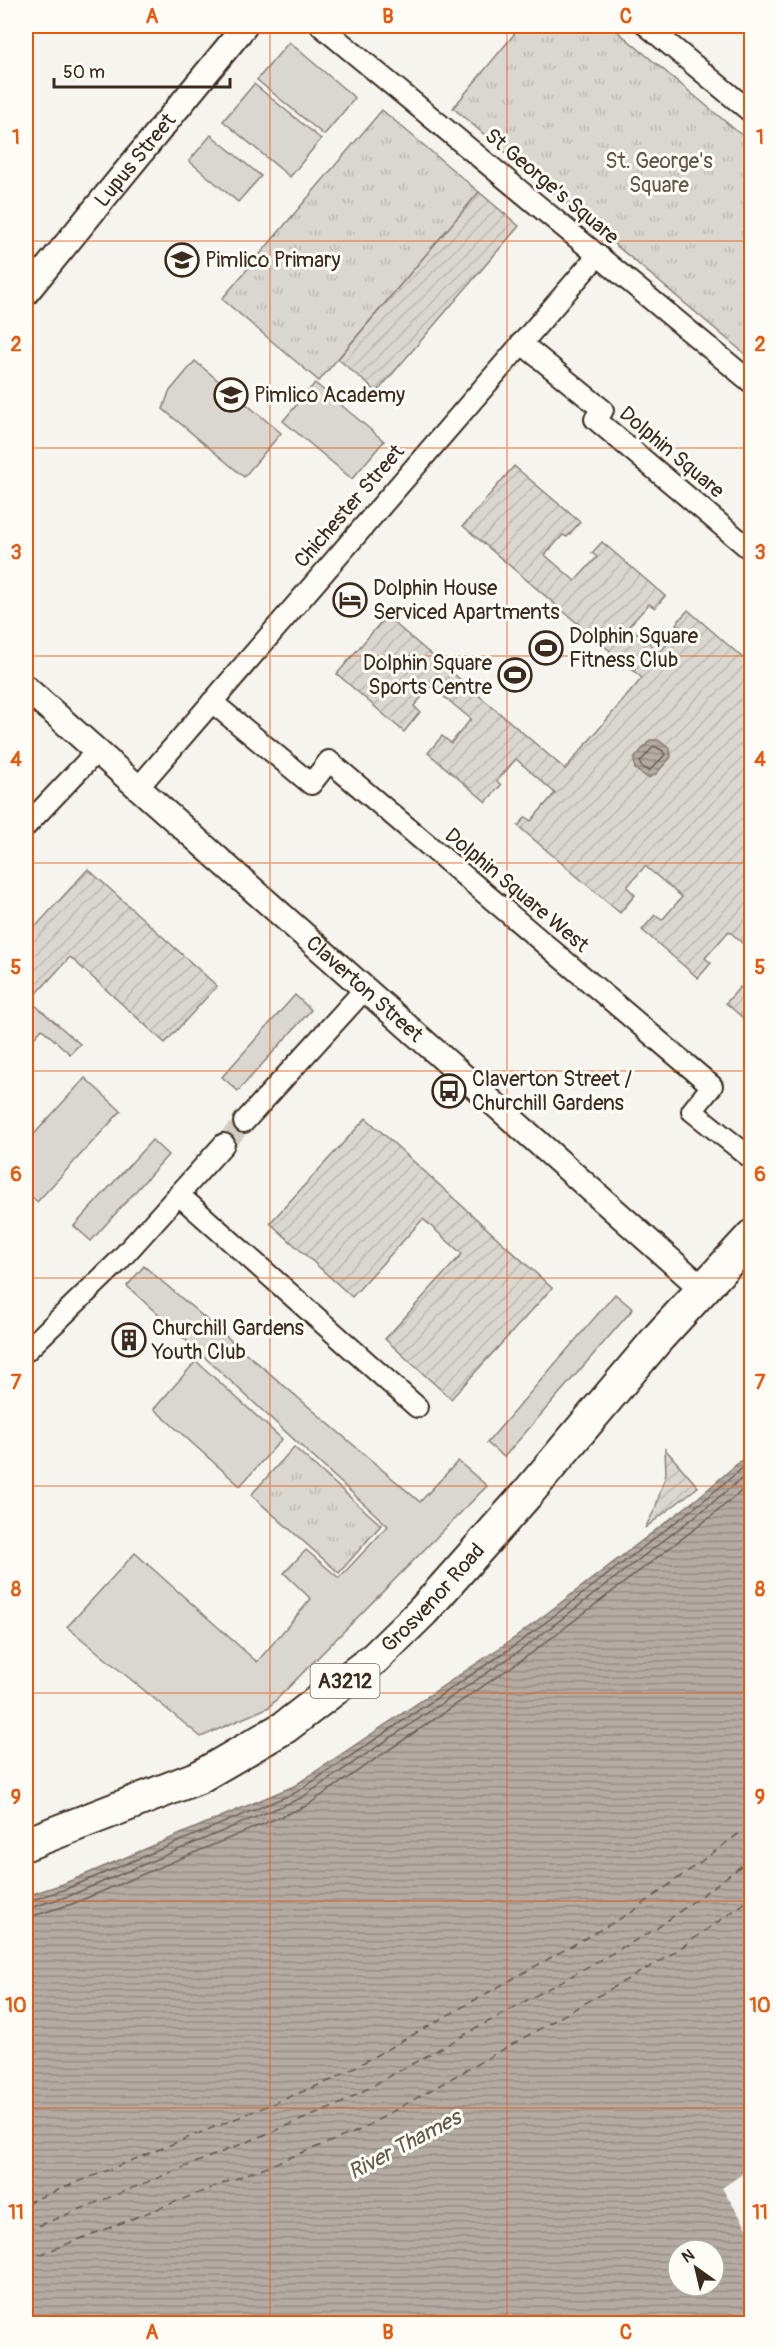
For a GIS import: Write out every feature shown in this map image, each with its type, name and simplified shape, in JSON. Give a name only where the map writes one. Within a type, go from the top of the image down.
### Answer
[{"type":"highway","name":"Grosvenor Road","points":[[26,1844],[199,1777],[285,1727],[367,1664],[423,1611],[526,1495],[659,1338],[752,1236]]},
{"type":"street","name":"Lupus Street","points":[[26,293],[245,26]]},
{"type":"street","name":"St George's Square","points":[[321,26],[752,383]]},
{"type":"street","points":[[647,26],[752,113]]},
{"type":"street","name":"Chichester Street","points":[[137,789],[598,255]]},
{"type":"street","name":"Dolphin Square","points":[[521,343],[603,410],[595,419],[752,551]]},
{"type":"street","name":"Claverton Street","points":[[26,688],[137,789],[704,1290]]},
{"type":"street","name":"Dolphin Square West","points":[[212,702],[311,784],[329,761],[712,1086],[692,1111],[752,1159]]},
{"type":"street","points":[[26,826],[97,751]]},
{"type":"street","points":[[244,1122],[365,989]]},
{"type":"street","points":[[26,1351],[111,1269],[224,1144]]},
{"type":"street","points":[[179,1195],[417,1407]]},
{"type":"green space","name":"St. George's Square","points":[[521,26],[611,26],[751,143],[751,359],[453,108]]},
{"type":"green space","points":[[289,42],[355,98],[324,135],[257,80]]},
{"type":"green space","points":[[254,84],[321,139],[290,177],[223,121]]},
{"type":"green space","points":[[382,110],[479,192],[319,381],[222,299]]},
{"type":"green space","points":[[211,135],[261,176],[238,202],[189,161]]},
{"type":"green space","points":[[479,192],[519,226],[377,392],[338,359]]},
{"type":"green space","points":[[195,361],[281,433],[244,477],[163,409],[169,392]]},
{"type":"green space","points":[[315,383],[384,441],[352,479],[283,421]]},
{"type":"green space","points":[[514,466],[580,522],[567,537],[563,535],[545,555],[575,581],[597,557],[592,553],[602,542],[665,596],[655,608],[649,604],[629,626],[660,652],[681,628],[676,624],[688,610],[751,665],[751,951],[729,931],[705,958],[711,963],[698,978],[642,930],[655,915],[662,920],[682,897],[645,866],[627,887],[635,895],[620,913],[518,826],[526,817],[531,821],[555,793],[516,759],[497,781],[501,785],[486,802],[428,753],[442,736],[451,743],[471,719],[431,686],[414,706],[420,712],[404,732],[337,674],[386,616],[565,769],[642,678],[463,526]]},
{"type":"green space","points":[[88,869],[217,986],[165,1043],[70,957],[26,1005],[26,937]]},
{"type":"green space","points":[[751,983],[751,1025],[726,1003],[740,987],[745,991]]},
{"type":"green space","points":[[295,995],[311,1010],[238,1091],[222,1077]]},
{"type":"green space","points":[[35,1005],[80,1044],[70,1054],[42,1029],[26,1047],[26,1016]]},
{"type":"green space","points":[[85,1078],[121,1111],[37,1202],[26,1191],[26,1143]]},
{"type":"green space","points":[[366,1118],[552,1288],[451,1399],[385,1339],[462,1254],[423,1219],[352,1297],[270,1223]]},
{"type":"green space","points":[[152,1140],[168,1155],[91,1241],[74,1226]]},
{"type":"green space","points":[[144,1266],[420,1502],[458,1461],[487,1486],[269,1707],[201,1737],[67,1627],[135,1553],[257,1662],[311,1599],[284,1573],[306,1550],[339,1578],[388,1526],[127,1286]]},
{"type":"green space","points":[[615,1294],[633,1309],[504,1457],[487,1443]]},
{"type":"green space","points":[[196,1361],[282,1439],[240,1486],[154,1409]]},
{"type":"green space","points":[[294,1447],[381,1525],[339,1573],[251,1495]]},
{"type":"green space","points":[[665,1449],[698,1487],[645,1528],[655,1509],[666,1474]]},
{"type":"water","points":[[650,740],[658,740],[670,749],[671,757],[655,775],[648,778],[635,769],[634,759]]},
{"type":"water","name":"River Thames","points":[[751,1452],[751,2323],[26,2323],[26,1896],[63,1884],[294,1786],[516,1637],[699,1497]]},
{"type":"pier","points":[[751,2168],[751,2234],[722,2188]]},
{"type":"ferry route","points":[[26,2203],[334,2079],[632,1912],[752,1824]]},
{"type":"ferry route","points":[[26,2231],[336,2106],[656,1929],[752,1858]]},
{"type":"ferry route","points":[[26,2260],[358,2131],[669,1956],[752,1898]]},
{"type":"tunnel","points":[[224,1144],[244,1122]]},
{"type":"place","name":"Pimlico Primary","points":[[182,260]]},
{"type":"place","name":"Pimlico Academy","points":[[231,395]]},
{"type":"place","name":"Dolphin House Serviced Apartments","points":[[350,600]]},
{"type":"place","name":"Dolphin Square Fitness Club","points":[[546,648]]},
{"type":"place","name":"Dolphin Square Sports Centre","points":[[515,675]]},
{"type":"place","name":"Claverton Street / Churchill Gardens","points":[[449,1091]]},
{"type":"place","name":"Churchill Gardens Youth Club","points":[[129,1340]]}]
